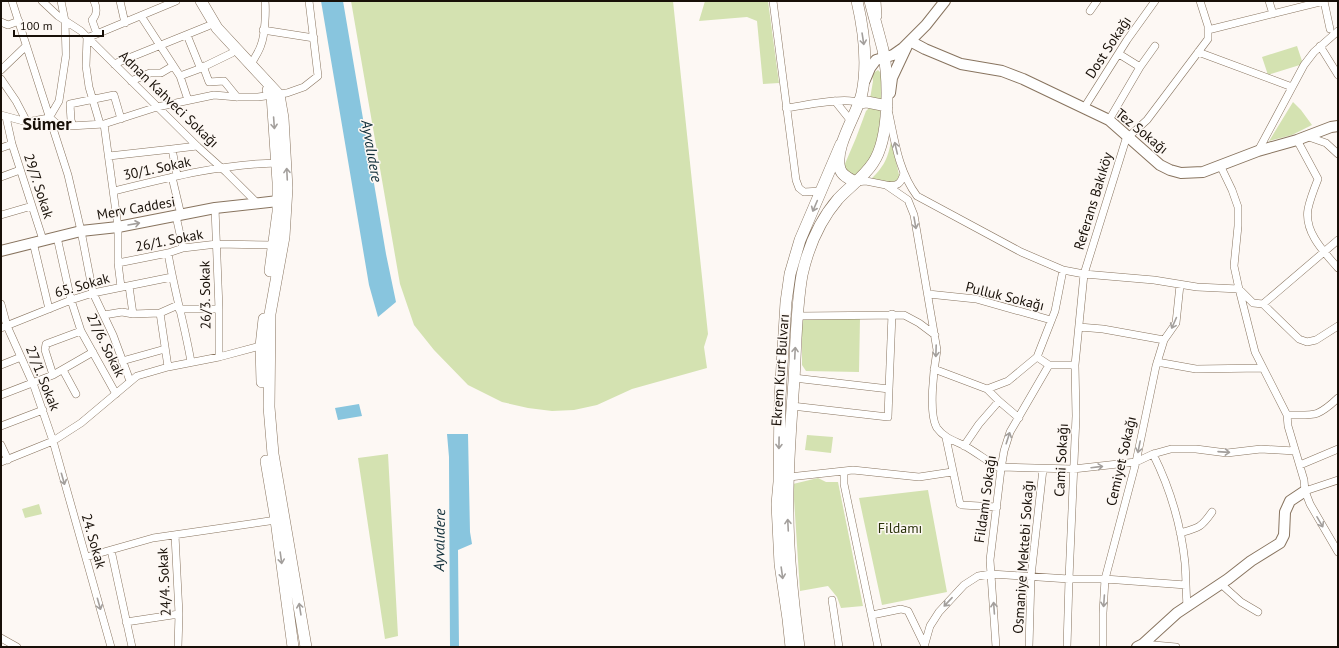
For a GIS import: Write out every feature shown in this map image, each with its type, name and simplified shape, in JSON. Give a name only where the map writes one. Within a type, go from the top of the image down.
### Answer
[{"type":"main road","points":[[194,1],[208,26],[232,53],[276,95],[277,163],[282,200],[284,237],[266,345],[269,407],[273,454],[306,647]]},
{"type":"main road","points":[[202,1],[210,18],[217,28],[276,95],[283,118],[287,188],[278,212],[274,245],[266,345],[264,444],[293,647]]},
{"type":"main road","name":"Ekrem Kurt Bulvarı","points":[[791,647],[780,564],[778,527],[780,398],[786,302],[790,274],[800,240],[859,103],[865,73],[864,46],[857,1]]},
{"type":"main road","name":"Ekrem Kurt Bulvarı","points":[[799,647],[794,606],[788,513],[792,406],[802,276],[808,253],[818,229],[828,212],[839,198],[873,164],[880,152],[884,137],[887,106],[884,57],[870,1]]},
{"type":"main road","points":[[859,103],[867,102],[887,106]]},
{"type":"main road","points":[[841,144],[839,163],[840,170],[843,174],[856,182]]},
{"type":"street","points":[[12,1],[68,175],[82,231],[93,293],[113,335],[130,381]]},
{"type":"street","name":"Adnan Kahveci Sokağı","points":[[42,1],[88,38],[257,203]]},
{"type":"street","points":[[49,118],[59,101],[66,55],[65,21],[60,1]]},
{"type":"street","points":[[94,1],[97,9],[95,17],[92,20],[97,34]]},
{"type":"street","points":[[120,1],[125,23]]},
{"type":"street","points":[[121,287],[118,263],[118,227],[114,191],[102,124],[93,100],[86,66],[88,38],[176,1]]},
{"type":"street","points":[[251,65],[261,45],[266,9],[265,1]]},
{"type":"street","points":[[4,116],[27,122],[49,118],[57,124],[73,126],[102,124],[157,107],[214,95],[258,97],[276,95],[304,87],[318,76],[309,1]]},
{"type":"street","points":[[773,1],[795,173],[799,188],[804,192],[821,191]]},
{"type":"street","points":[[877,1],[878,31]]},
{"type":"street","points":[[863,84],[870,68],[876,60],[893,55],[903,48],[926,25],[945,1]]},
{"type":"street","points":[[1090,11],[1097,1]]},
{"type":"street","name":"Dost Sokağı","points":[[1084,108],[1155,1]]},
{"type":"street","points":[[1129,137],[1147,120],[1208,39],[1208,30],[1200,1]]},
{"type":"street","points":[[1269,1],[1273,14]]},
{"type":"street","points":[[1208,30],[1273,14],[1297,4],[1324,1],[1330,29]]},
{"type":"street","points":[[141,16],[180,76],[188,100]]},
{"type":"street","points":[[1,22],[8,25],[18,21]]},
{"type":"street","points":[[114,64],[208,26]]},
{"type":"street","points":[[263,30],[314,38]]},
{"type":"street","points":[[1258,151],[1304,65],[1320,46],[1338,31]]},
{"type":"street","points":[[187,35],[209,82],[224,81],[237,97]]},
{"type":"street","points":[[910,41],[892,78],[887,106],[899,161],[909,186],[917,196],[1021,252],[1063,270],[1084,274],[1154,280],[1180,285],[1239,289],[1253,303],[1263,304],[1299,339],[1307,342],[1316,340],[1338,326]]},
{"type":"street","name":"Tez Sokağı","points":[[910,41],[961,64],[1002,71],[1023,79],[1109,120],[1160,164],[1170,170],[1181,173],[1203,172],[1258,151],[1338,126]]},
{"type":"street","points":[[1,70],[26,46]]},
{"type":"street","points":[[1109,120],[1140,67],[1155,46]]},
{"type":"street","points":[[1320,46],[1338,76]]},
{"type":"street","points":[[1198,52],[1292,87]]},
{"type":"street","points":[[180,76],[232,53]]},
{"type":"street","points":[[1119,54],[1140,67]]},
{"type":"street","points":[[131,81],[150,73],[161,73],[173,66]]},
{"type":"street","points":[[1,79],[16,101],[27,122]]},
{"type":"street","points":[[73,126],[70,104],[114,95],[121,119]]},
{"type":"street","points":[[786,108],[835,101],[855,100],[859,103]]},
{"type":"street","points":[[835,101],[851,121]]},
{"type":"street","name":"29/7. Sokak","points":[[4,116],[43,240]]},
{"type":"street","name":"Referans Bakıköy","points":[[1084,274],[1126,139],[1129,137]]},
{"type":"street","points":[[1301,138],[1326,143],[1338,154]]},
{"type":"street","points":[[1301,138],[1318,179],[1308,210],[1308,223],[1313,235],[1338,268]]},
{"type":"street","points":[[1,148],[12,144]]},
{"type":"street","points":[[108,156],[197,146]]},
{"type":"street","points":[[172,149],[183,248]]},
{"type":"street","name":"30/1. Sokak","points":[[114,191],[174,176],[251,164],[277,163]]},
{"type":"street","points":[[1220,165],[1238,206],[1238,226],[1234,266],[1255,352],[1287,415],[1288,426],[1300,465],[1305,491],[1310,504],[1338,552]]},
{"type":"street","points":[[1,177],[20,170]]},
{"type":"street","points":[[856,182],[866,181],[893,187],[899,185],[904,173]]},
{"type":"street","points":[[886,185],[908,200],[914,215],[937,350],[934,369],[932,418],[937,429],[946,438],[964,446],[1001,468],[1073,469],[1136,462],[1153,454],[1171,449],[1196,449],[1227,453],[1261,449],[1295,451]]},
{"type":"street","points":[[908,200],[917,196]]},
{"type":"street","name":"Merv Caddesi","points":[[1,250],[82,231],[118,227],[215,208],[282,200]]},
{"type":"street","points":[[1,215],[32,206]]},
{"type":"street","name":"26/3. Sokak","points":[[215,208],[219,310],[219,357]]},
{"type":"street","name":"27/6. Sokak","points":[[57,237],[71,300],[81,330],[116,394]]},
{"type":"street","points":[[1263,304],[1338,240]]},
{"type":"street","points":[[33,242],[49,309]]},
{"type":"street","name":"26/1. Sokak","points":[[118,263],[168,253],[183,248],[217,244],[274,245]]},
{"type":"street","points":[[168,253],[172,277],[187,336],[191,362]]},
{"type":"street","points":[[987,389],[1008,381],[1037,357],[1055,311],[1063,270]]},
{"type":"street","name":"Cami Sokağı","points":[[1067,647],[1076,416],[1075,365],[1084,274]]},
{"type":"street","name":"65. Sokak","points":[[4,327],[71,300],[93,293],[172,277]]},
{"type":"street","name":"Cemiyet Sokağı","points":[[1103,647],[1105,579],[1136,462],[1157,362],[1164,340],[1176,323],[1180,285]]},
{"type":"street","points":[[129,286],[133,314]]},
{"type":"street","name":"Pulluk Sokağı","points":[[928,294],[976,299],[1052,320]]},
{"type":"street","name":"27/1. Sokak","points":[[1,304],[4,327],[21,356],[43,410],[53,441]]},
{"type":"street","points":[[104,315],[122,312],[133,314],[160,313],[179,307],[219,310]]},
{"type":"street","points":[[160,313],[168,367]]},
{"type":"street","points":[[792,406],[888,417],[892,314]]},
{"type":"street","points":[[798,316],[904,315],[935,335]]},
{"type":"street","points":[[1079,327],[1103,329],[1164,340]]},
{"type":"street","points":[[53,375],[45,350],[46,344],[81,330]]},
{"type":"street","points":[[1,444],[4,461],[53,441],[81,423],[137,376],[168,367],[219,357],[266,345]]},
{"type":"street","points":[[122,361],[165,349]]},
{"type":"street","points":[[1,395],[53,375],[93,352]]},
{"type":"street","points":[[1,366],[21,356]]},
{"type":"street","points":[[1037,357],[1049,365],[1075,365]]},
{"type":"street","points":[[1157,362],[1196,369],[1263,368]]},
{"type":"street","name":"Fildamı Sokağı","points":[[996,647],[991,574],[992,545],[1004,451],[1010,432],[1049,365]]},
{"type":"street","points":[[934,369],[987,389],[998,401],[1019,418]]},
{"type":"street","points":[[63,370],[76,394]]},
{"type":"street","points":[[794,378],[889,389]]},
{"type":"street","points":[[1287,415],[1314,415],[1327,409],[1338,398]]},
{"type":"street","points":[[964,446],[979,424],[998,401]]},
{"type":"street","points":[[1,426],[43,410]]},
{"type":"street","points":[[946,438],[960,504],[997,507]]},
{"type":"street","name":"24. Sokak","points":[[53,441],[111,647]]},
{"type":"street","points":[[1300,465],[1338,449]]},
{"type":"street","points":[[1153,454],[1163,474],[1180,533],[1185,563],[1187,606]]},
{"type":"street","name":"Osmaniye Mektebi Sokağı","points":[[1029,647],[1031,576],[1042,469]]},
{"type":"street","points":[[789,477],[853,470],[919,477],[952,472]]},
{"type":"street","points":[[844,471],[844,484],[878,647]]},
{"type":"street","points":[[1140,645],[1177,613],[1221,584],[1251,561],[1280,543],[1284,535],[1285,512],[1290,501],[1305,491],[1338,480]]},
{"type":"street","points":[[1180,533],[1198,528],[1206,521],[1212,512]]},
{"type":"street","points":[[175,535],[276,520]]},
{"type":"street","name":"24/4. Sokak","points":[[86,557],[153,538],[175,535],[179,614],[178,647]]},
{"type":"street","points":[[111,550],[132,647]]},
{"type":"street","points":[[924,646],[930,626],[939,612],[964,585],[978,576],[991,574],[1186,584]]},
{"type":"street","points":[[1221,584],[1241,602],[1258,612]]},
{"type":"street","points":[[832,600],[839,647]]},
{"type":"street","points":[[872,615],[901,609],[908,611],[924,646]]},
{"type":"street","points":[[126,622],[179,614]]},
{"type":"street","points":[[1,638],[14,646]]},
{"type":"street","points":[[1140,645],[1176,647]]},
{"type":"green space","points":[[351,1],[673,1],[708,334],[704,347],[707,368],[632,389],[597,405],[574,410],[552,411],[528,408],[502,402],[468,385],[434,350],[414,325],[400,284]]},
{"type":"green space","points":[[705,1],[768,1],[779,83],[763,84],[757,21],[747,17],[699,21]]},
{"type":"green space","points":[[1297,46],[1303,64],[1268,75],[1262,57]]},
{"type":"green space","points":[[878,70],[882,74],[884,102],[870,99],[873,81],[872,74]]},
{"type":"green space","points":[[1293,102],[1312,125],[1292,135],[1269,141]]},
{"type":"green space","points":[[872,107],[881,109],[880,131],[872,159],[856,176],[847,174],[844,166],[866,111]]},
{"type":"green space","points":[[892,135],[894,153],[900,179],[894,184],[871,179],[886,159],[890,148]]},
{"type":"green space","points":[[802,317],[860,318],[859,372],[806,371],[802,365]]},
{"type":"green space","points":[[807,435],[833,437],[831,453],[805,450]]},
{"type":"green space","points":[[388,454],[398,636],[385,639],[358,458]]},
{"type":"green space","points":[[818,478],[826,482],[838,482],[863,606],[841,608],[837,597],[828,586],[800,591],[793,484]]},
{"type":"green space","name":"Fildamı","points":[[928,490],[947,592],[882,605],[859,498]]},
{"type":"green space","points":[[39,504],[42,514],[25,518],[22,509]]},
{"type":"water","points":[[321,1],[343,1],[386,254],[396,302],[378,317],[369,285]]},
{"type":"water","points":[[359,404],[362,416],[338,420],[335,408]]},
{"type":"water","points":[[447,434],[468,434],[470,532],[472,544],[458,550],[459,647],[450,647],[449,457]]},
{"type":"district","name":"Sümer","points":[[47,123]]},
{"type":"water label","name":"Ayvalıdere","points":[[372,151]]},
{"type":"water label","name":"Ayvalıdere","points":[[439,540]]}]
